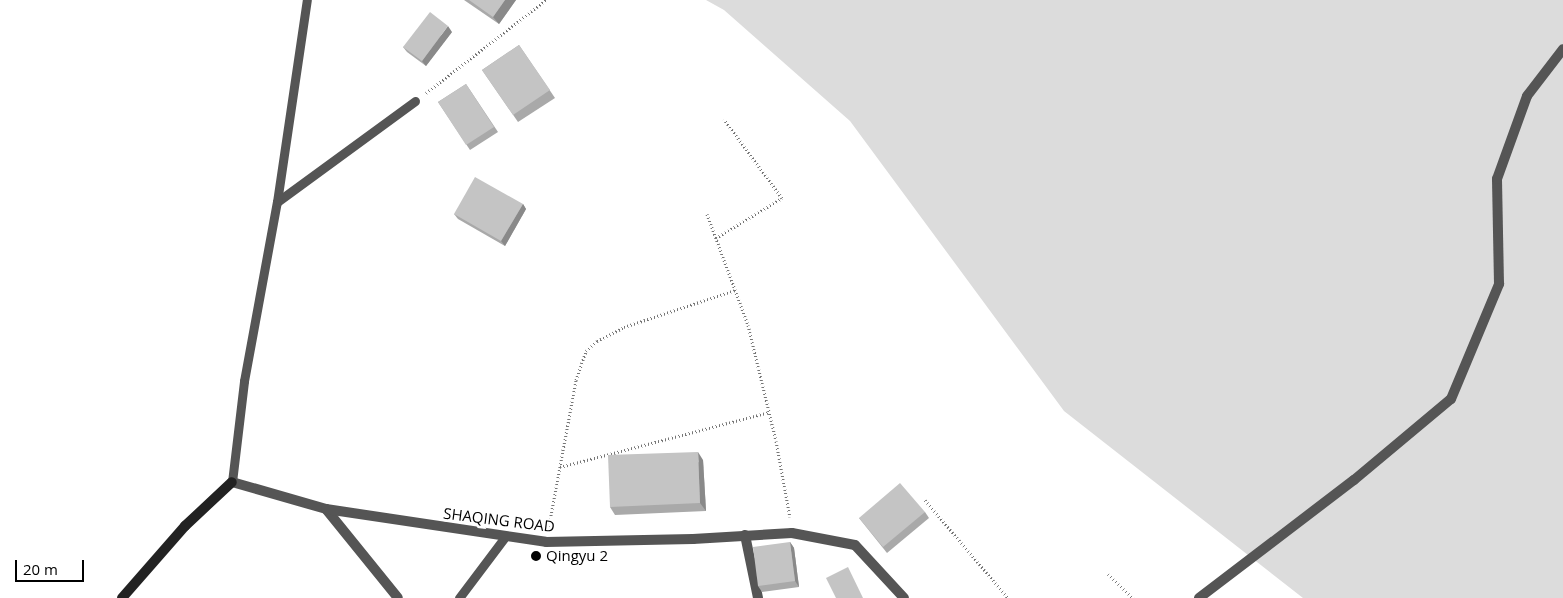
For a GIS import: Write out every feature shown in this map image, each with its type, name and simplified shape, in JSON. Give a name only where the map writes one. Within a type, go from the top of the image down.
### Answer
[{"type":"main road","points":[[122,598],[184,526],[232,482]]},
{"type":"street","points":[[1199,598],[1354,480],[1451,399],[1499,284],[1497,179],[1527,96],[1563,49]]},
{"type":"street","name":"SHAQING ROAD","points":[[232,482],[326,510],[505,538],[546,542],[792,532],[855,545],[904,598]]},
{"type":"street","points":[[326,510],[398,598]]},
{"type":"street","points":[[745,535],[758,598]]},
{"type":"lane","points":[[232,482],[244,381],[277,202],[307,0]]},
{"type":"lane","points":[[277,202],[415,101]]},
{"type":"lane","points":[[459,598],[505,538]]},
{"type":"path","points":[[415,101],[546,0]]},
{"type":"path","points":[[716,238],[782,198],[724,119]]},
{"type":"path","points":[[707,214],[748,325],[769,412],[792,532]]},
{"type":"path","points":[[546,542],[576,380],[586,351],[597,341],[624,327],[735,290]]},
{"type":"path","points":[[560,467],[769,412]]},
{"type":"path","points":[[925,500],[1008,598]]},
{"type":"path","points":[[1108,574],[1133,598]]},
{"type":"shaded area","points":[[706,0],[1563,0],[1563,598],[1303,598],[1064,411],[850,121],[724,10]]},
{"type":"building","points":[[469,0],[505,0],[493,17]]},
{"type":"building","points":[[430,12],[448,26],[422,61],[403,47]]},
{"type":"building","points":[[519,45],[550,90],[513,115],[482,70]]},
{"type":"building","points":[[466,84],[494,127],[466,145],[438,102]]},
{"type":"building","points":[[475,177],[523,204],[501,241],[454,214]]},
{"type":"building","points":[[698,452],[700,503],[610,507],[608,455]]},
{"type":"building","points":[[900,483],[925,512],[883,547],[859,518]]},
{"type":"building","points":[[790,542],[795,581],[758,586],[753,547]]},
{"type":"building","points":[[848,567],[863,598],[836,598],[826,578]]},
{"type":"place","name":"Qingyu 2","points":[[536,556]]}]
